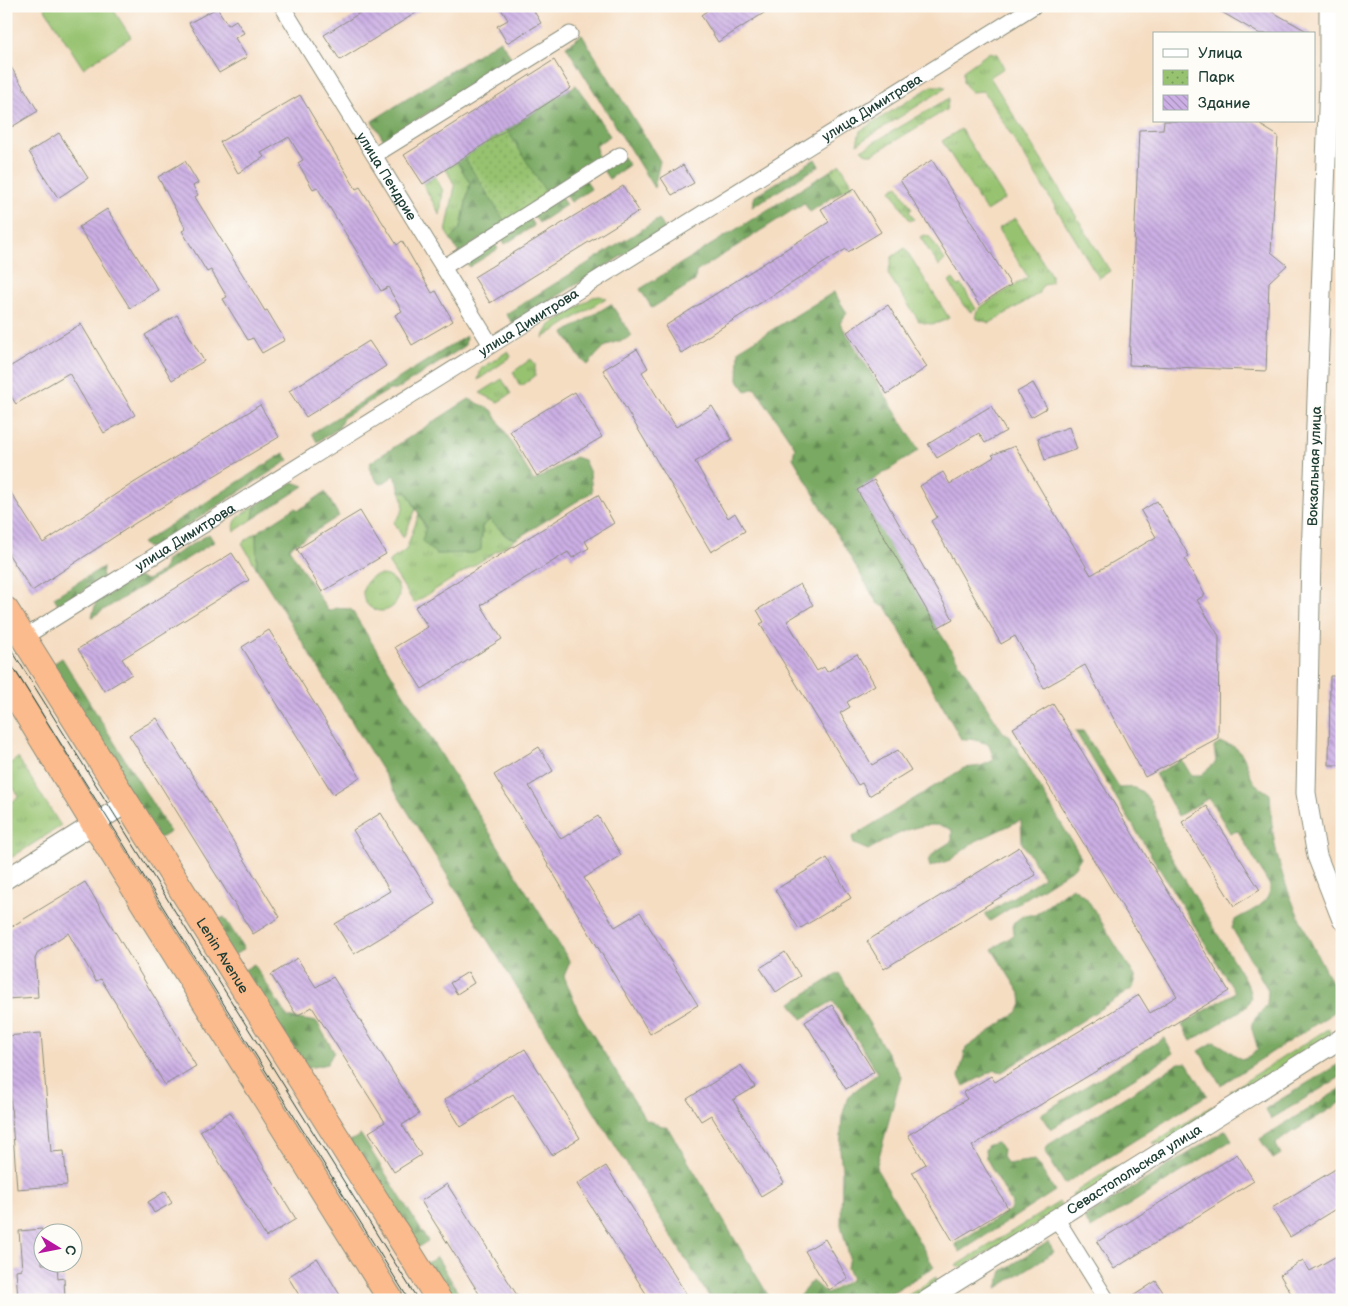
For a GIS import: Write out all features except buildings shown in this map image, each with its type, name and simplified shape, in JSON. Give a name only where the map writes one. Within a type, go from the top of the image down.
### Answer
[{"type":"highway","name":"Lenin Avenue","points":[[6,610],[439,1300]]},
{"type":"highway","points":[[6,680],[391,1300]]},
{"type":"street","name":"улица Пендрие","points":[[282,6],[491,345]]},
{"type":"street","name":"улица Димитрова","points":[[23,638],[1034,6]]},
{"type":"street","name":"Вокзальная улица","points":[[1329,6],[1329,83],[1310,556],[1306,793],[1317,856],[1342,920]]},
{"type":"street","points":[[375,155],[570,34]]},
{"type":"street","points":[[444,267],[620,156]]},
{"type":"street","points":[[6,879],[127,804]]},
{"type":"street","name":"Севастопольская улица","points":[[927,1300],[1342,1038]]},
{"type":"street","points":[[1056,1218],[1107,1300]]},
{"type":"green space","points":[[43,6],[111,6],[131,37],[83,68]]},
{"type":"green space","points":[[582,35],[660,161],[654,188],[566,46]]},
{"type":"green space","points":[[500,40],[513,60],[384,140],[372,121]]},
{"type":"green space","points":[[990,52],[997,54],[1004,68],[990,77],[1110,271],[1099,278],[984,91],[971,92],[963,82],[963,71]]},
{"type":"green space","points":[[576,85],[610,136],[596,145],[598,165],[548,196],[507,130]]},
{"type":"green space","points":[[932,86],[946,88],[857,144],[860,131]]},
{"type":"green space","points":[[949,98],[946,110],[873,154],[867,154],[861,150]]},
{"type":"green space","points":[[961,129],[1005,199],[986,211],[942,141]]},
{"type":"green space","points":[[507,130],[548,196],[506,223],[464,157]]},
{"type":"green space","points":[[464,157],[506,223],[459,253],[451,240],[461,227],[470,183],[457,162]]},
{"type":"green space","points":[[623,157],[629,165],[609,179],[603,170]]},
{"type":"green space","points":[[815,159],[819,166],[752,207],[755,196]]},
{"type":"green space","points":[[457,162],[470,182],[461,227],[451,240],[446,232],[455,186],[446,169]]},
{"type":"green space","points":[[840,164],[853,185],[842,191],[830,171]]},
{"type":"green space","points":[[830,171],[842,191],[810,212],[804,203],[696,272],[695,281],[652,308],[640,289]]},
{"type":"green space","points":[[435,176],[443,191],[440,215],[423,184]]},
{"type":"green space","points":[[586,180],[591,189],[571,202],[565,194]]},
{"type":"green space","points":[[898,186],[912,209],[909,211],[914,219],[910,221],[891,190]]},
{"type":"green space","points":[[560,196],[566,205],[539,223],[533,214]]},
{"type":"green space","points":[[528,216],[534,226],[505,244],[500,234]]},
{"type":"green space","points":[[1015,218],[1051,275],[1051,282],[1042,286],[1038,294],[990,323],[977,319],[976,313],[982,306],[1028,277],[998,229]]},
{"type":"green space","points":[[659,219],[665,229],[513,324],[506,314]]},
{"type":"green space","points":[[924,235],[929,236],[945,260],[939,266],[920,237]]},
{"type":"green space","points":[[492,240],[498,249],[469,267],[463,258]]},
{"type":"green space","points":[[905,248],[949,318],[934,324],[919,321],[888,274],[892,257]]},
{"type":"green space","points":[[953,279],[958,286],[962,285],[976,309],[971,312],[964,306],[949,282]]},
{"type":"green space","points":[[834,292],[847,313],[840,323],[919,450],[858,490],[937,628],[1003,732],[1009,735],[1081,857],[1074,868],[990,921],[985,915],[1044,877],[1022,843],[1021,820],[976,841],[950,860],[930,867],[928,860],[936,851],[952,841],[952,830],[942,826],[920,826],[898,834],[868,850],[854,844],[852,837],[964,768],[981,766],[994,760],[989,744],[971,739],[961,739],[887,608],[877,603],[793,458],[795,447],[755,388],[746,391],[738,380],[739,350]]},
{"type":"green space","points":[[600,296],[606,298],[543,338],[550,325],[593,297]]},
{"type":"green space","points":[[611,304],[632,336],[609,344],[588,365],[580,358],[564,333]]},
{"type":"green space","points":[[466,336],[465,346],[396,390],[389,390],[343,418],[339,428],[317,442],[312,433]]},
{"type":"green space","points":[[508,351],[511,357],[478,380],[481,369]]},
{"type":"green space","points":[[531,359],[535,364],[535,376],[523,385],[519,384],[513,372]]},
{"type":"green space","points":[[502,379],[511,394],[498,402],[480,393]]},
{"type":"green space","points":[[469,399],[492,410],[534,481],[575,457],[584,460],[590,473],[592,492],[516,539],[506,536],[490,520],[482,526],[481,550],[473,553],[436,554],[422,541],[426,527],[407,492],[400,491],[395,475],[382,484],[378,483],[369,468],[371,462]]},
{"type":"green space","points":[[284,453],[289,460],[152,548],[146,547],[142,543]]},
{"type":"green space","points":[[293,482],[304,486],[253,519],[255,506]]},
{"type":"green space","points":[[400,491],[407,492],[416,509],[403,538],[394,522],[403,508]]},
{"type":"green space","points":[[325,492],[339,516],[289,548],[328,611],[336,608],[351,609],[570,962],[564,976],[578,1011],[646,1120],[668,1128],[771,1300],[711,1300],[257,569],[256,533],[295,508],[299,510]]},
{"type":"green space","points":[[255,506],[253,519],[235,531],[234,526],[237,519]]},
{"type":"green space","points":[[419,514],[436,554],[473,553],[482,538],[482,526],[490,520],[506,536],[516,539],[414,603],[388,562],[406,550]]},
{"type":"green space","points":[[256,533],[257,569],[242,543]]},
{"type":"green space","points":[[209,534],[214,542],[92,617],[96,602],[137,577],[147,580],[163,571],[166,560]]},
{"type":"green space","points":[[103,567],[102,580],[59,606],[54,597]]},
{"type":"green space","points":[[381,575],[394,580],[399,593],[394,606],[381,611],[368,606],[363,593],[368,580]]},
{"type":"green space","points":[[62,658],[170,832],[158,839],[50,666]]},
{"type":"green space","points":[[1075,731],[1083,731],[1120,788],[1137,789],[1148,798],[1157,820],[1161,840],[1248,985],[1251,998],[1245,1008],[1191,1041],[1182,1025],[1235,992]]},
{"type":"green space","points":[[1220,743],[1234,747],[1239,751],[1245,760],[1253,781],[1270,794],[1273,833],[1283,876],[1299,918],[1339,997],[1336,1011],[1221,1085],[1199,1051],[1214,1042],[1241,1059],[1250,1056],[1258,1050],[1252,1025],[1267,1005],[1268,990],[1232,928],[1235,920],[1263,903],[1267,898],[1270,886],[1238,831],[1230,833],[1209,798],[1178,816],[1155,774],[1182,760],[1191,775],[1201,775],[1216,762],[1214,747]]},
{"type":"green space","points":[[18,758],[61,826],[6,861],[6,806],[19,797],[6,776],[6,766]]},
{"type":"green space","points":[[1072,887],[1086,897],[1136,978],[1133,988],[1002,1072],[995,1070],[964,1086],[959,1077],[966,1048],[1019,1011],[1022,1004],[1021,995],[992,949],[1014,935],[1013,923],[1024,915],[1035,915]]},
{"type":"green space","points":[[224,917],[244,949],[231,957],[211,924]]},
{"type":"green space","points":[[254,964],[287,1017],[317,1022],[334,1052],[327,1064],[308,1068],[241,972]]},
{"type":"green space","points":[[839,973],[901,1076],[876,1168],[934,1267],[880,1300],[796,1300],[812,1281],[827,1294],[852,1279],[847,1268],[849,1256],[841,1225],[842,1171],[840,1150],[842,1117],[848,1096],[878,1073],[833,1001],[802,1019],[791,1003]]},
{"type":"green space","points":[[1329,1028],[1334,1040],[1241,1098],[1230,1091]]},
{"type":"green space","points":[[1164,1038],[1173,1054],[1051,1129],[1041,1114]]},
{"type":"green space","points":[[1342,1062],[1342,1076],[1271,1119],[1265,1109]]},
{"type":"green space","points":[[1179,1063],[1187,1063],[1207,1095],[1065,1184],[1045,1152],[1048,1145]]},
{"type":"green space","points":[[1342,1088],[1342,1105],[1340,1103],[1275,1143],[1281,1154],[1273,1159],[1260,1139]]},
{"type":"green space","points":[[1212,1106],[1217,1113],[1166,1144],[1153,1143]]},
{"type":"green space","points":[[1226,1130],[1232,1140],[1091,1229],[1084,1218]]},
{"type":"green space","points":[[361,1135],[428,1241],[415,1249],[348,1142]]},
{"type":"green space","points":[[997,1143],[1003,1149],[1002,1157],[1007,1164],[1035,1160],[1055,1191],[960,1252],[955,1244],[1010,1210],[1012,1204],[986,1158],[985,1150],[988,1145]]},
{"type":"green space","points":[[1116,1166],[1112,1179],[1077,1201],[1072,1194]]},
{"type":"green space","points":[[1059,1202],[1063,1208],[961,1268],[956,1266]]},
{"type":"green space","points":[[1048,1242],[1054,1252],[997,1288],[1002,1271]]},
{"type":"green space","points":[[437,1257],[463,1300],[446,1300],[424,1265]]},
{"type":"green space","points":[[936,1277],[937,1287],[915,1300],[901,1300]]},
{"type":"tram line","points":[[6,641],[418,1300]]},
{"type":"tram line","points":[[6,656],[409,1300]]}]
